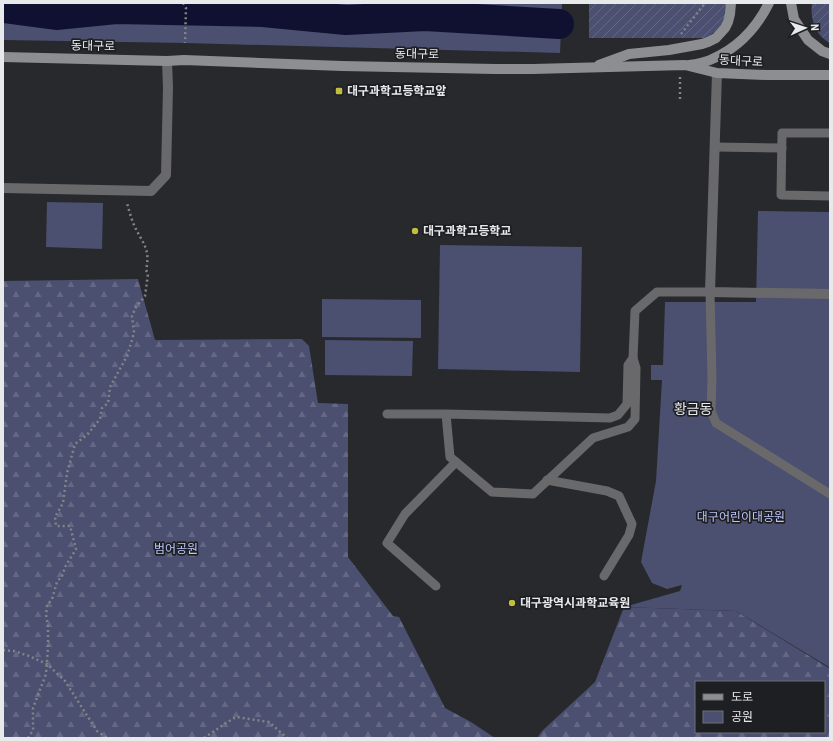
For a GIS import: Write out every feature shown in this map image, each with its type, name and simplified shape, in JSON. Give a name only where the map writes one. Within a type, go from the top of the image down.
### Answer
[{"type":"main road","points":[[592,68],[628,54],[668,50],[708,42],[716,38],[725,28],[730,14],[731,3]]},
{"type":"main road","points":[[687,66],[709,61],[725,53],[739,43],[752,30],[769,3]]},
{"type":"main road","points":[[791,3],[794,20],[808,40],[822,51],[830,54]]},
{"type":"main road","name":"동대구로","points":[[3,57],[167,61],[184,60],[342,66],[495,69],[687,66],[716,73],[766,75],[830,74]]},
{"type":"street","points":[[3,188],[151,191],[166,175],[168,87],[167,61]]},
{"type":"street","points":[[716,73],[710,292],[830,294]]},
{"type":"lane","points":[[830,133],[782,133],[781,195],[830,196]]},
{"type":"lane","points":[[715,147],[782,148]]},
{"type":"lane","points":[[446,414],[450,457],[492,492],[533,494],[593,438],[628,427],[635,419],[636,368],[633,358],[635,311],[657,292],[710,292],[712,378],[711,411],[716,423],[830,494]]},
{"type":"lane","points":[[387,414],[610,418],[618,415],[627,404],[628,365],[633,358]]},
{"type":"lane","points":[[436,586],[387,543],[405,514],[456,462]]},
{"type":"lane","points":[[547,480],[607,491],[619,496],[632,524],[629,535],[604,576]]},
{"type":"path","points":[[184,3],[186,8],[185,43]]},
{"type":"path","points":[[28,738],[33,730],[33,708],[46,674],[48,625],[46,615],[47,606],[52,599],[57,582],[62,576],[65,567],[76,548],[70,526],[56,526],[55,517],[63,503],[67,472],[75,444],[87,435],[100,419],[102,408],[108,403],[110,387],[127,356],[132,340],[134,332],[132,316],[136,307],[145,296],[147,286],[147,252],[141,237],[133,224],[124,191]]},
{"type":"path","points":[[3,650],[14,651],[30,656],[47,664],[65,681],[96,731],[107,738]]},
{"type":"path","points":[[204,738],[236,717],[270,722],[287,738]]},
{"type":"green space","points":[[3,3],[562,3],[560,53],[185,43],[3,40]]},
{"type":"green space","points":[[589,3],[727,3],[727,6],[721,25],[716,31],[705,38],[589,38]]},
{"type":"green space","points":[[812,3],[830,3],[830,43],[817,31],[813,21]]},
{"type":"green space","points":[[47,202],[103,203],[102,249],[46,247]]},
{"type":"green space","name":"대구어린이대공원","points":[[758,211],[830,212],[830,695],[829,667],[736,611],[624,607],[680,591],[682,585],[667,589],[652,583],[641,562],[656,481],[662,380],[651,380],[651,365],[663,365],[665,302],[756,302]]},
{"type":"green space","points":[[440,245],[582,247],[580,372],[438,369]]},
{"type":"green space","name":"범어공원","points":[[138,279],[155,340],[302,339],[309,346],[318,403],[348,404],[348,557],[393,616],[399,617],[445,708],[471,722],[495,738],[3,738],[3,281]]},
{"type":"green space","points":[[322,299],[421,300],[421,338],[322,337]]},
{"type":"green space","points":[[325,340],[413,341],[412,376],[325,375]]},
{"type":"green space","points":[[624,607],[736,611],[829,668],[830,738],[537,738],[542,731],[595,682]]},
{"type":"waterway","points":[[3,8],[56,15],[116,9],[263,12],[346,20],[425,16],[559,24]]},
{"type":"place","name":"대구과학고등학교앞","points":[[339,91]]},
{"type":"place","name":"대구과학고등학교","points":[[415,231]]},
{"type":"place","name":"대구광역시과학교육원","points":[[512,603]]},
{"type":"district","name":"황금동","points":[[693,409]]}]
